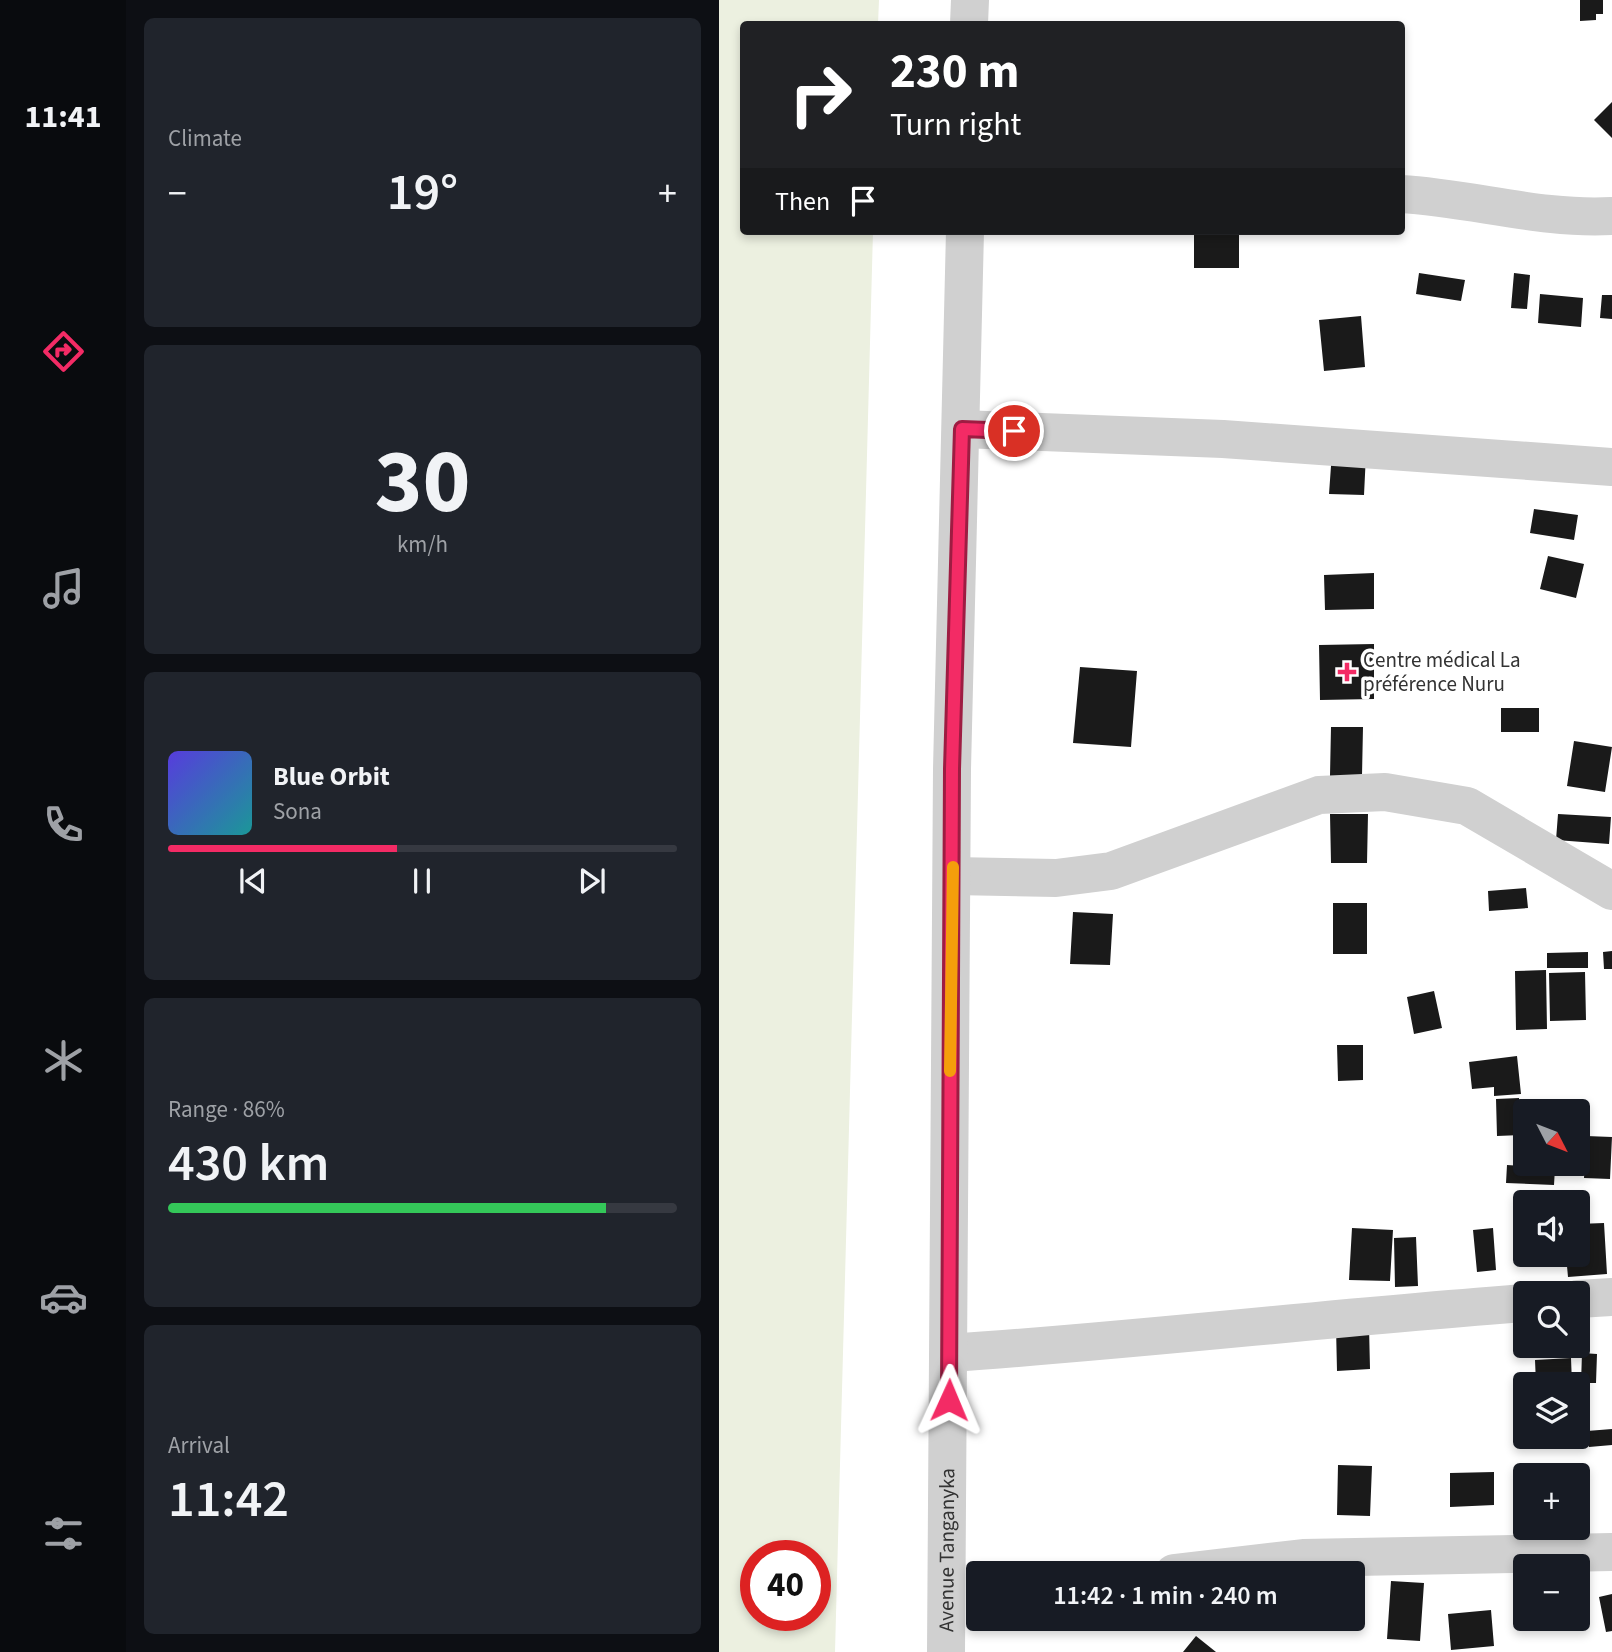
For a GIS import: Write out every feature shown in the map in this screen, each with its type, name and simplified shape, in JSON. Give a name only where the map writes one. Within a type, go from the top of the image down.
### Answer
[{"type":"street","points":[[969,21],[970,0]]},
{"type":"street","points":[[1405,195],[1572,216],[1612,216]]},
{"type":"street","name":"Avenue Tanganyka","points":[[946,1652],[962,1598],[950,1353],[948,1181],[952,769],[965,235]]},
{"type":"street","points":[[962,429],[1223,439],[1612,467]]},
{"type":"street","points":[[953,876],[1056,878],[1111,872],[1319,795],[1385,792],[1467,806],[1612,891]]},
{"type":"street","points":[[1590,1298],[1612,1297]]},
{"type":"street","points":[[950,1353],[1083,1344],[1356,1315],[1513,1304]]},
{"type":"street","points":[[1277,1561],[1303,1558],[1612,1552]]},
{"type":"green space","points":[[719,0],[879,0],[878,21],[740,21],[740,235],[873,235],[835,1652],[719,1652]]},
{"type":"building","points":[[1580,0],[1603,0],[1603,14],[1596,14],[1596,20],[1580,21]]},
{"type":"building","points":[[1612,102],[1612,138],[1594,120]]},
{"type":"building","points":[[1194,235],[1239,235],[1239,268],[1194,268]]},
{"type":"building","points":[[1419,273],[1465,280],[1461,301],[1416,294]]},
{"type":"building","points":[[1514,273],[1530,275],[1527,309],[1511,308]]},
{"type":"building","points":[[1540,294],[1583,298],[1581,327],[1538,323]]},
{"type":"building","points":[[1602,295],[1612,295],[1612,319],[1600,318]]},
{"type":"building","points":[[1361,316],[1365,367],[1324,371],[1319,320]]},
{"type":"building","points":[[1332,452],[1366,454],[1364,495],[1329,494]]},
{"type":"building","points":[[1534,509],[1578,515],[1574,540],[1530,533]]},
{"type":"building","points":[[1548,556],[1584,564],[1576,598],[1540,589]]},
{"type":"building","points":[[1374,573],[1374,609],[1325,610],[1324,575]]},
{"type":"building","name":"Centre médical La préférence Nuru","points":[[1374,644],[1374,699],[1320,700],[1319,645]]},
{"type":"building","points":[[1080,667],[1137,671],[1131,747],[1073,743]]},
{"type":"building","points":[[1501,708],[1539,708],[1539,732],[1501,732]]},
{"type":"building","points":[[1331,727],[1363,727],[1362,776],[1330,776]]},
{"type":"building","points":[[1574,741],[1612,747],[1605,792],[1567,786]]},
{"type":"building","points":[[1330,814],[1368,814],[1367,863],[1331,863]]},
{"type":"building","points":[[1558,814],[1611,817],[1609,844],[1556,840]]},
{"type":"building","points":[[1526,888],[1528,908],[1489,911],[1488,891]]},
{"type":"building","points":[[1333,903],[1367,903],[1367,954],[1333,954]]},
{"type":"building","points":[[1073,912],[1113,914],[1110,965],[1070,964]]},
{"type":"building","points":[[1612,951],[1612,969],[1604,969],[1603,952]]},
{"type":"building","points":[[1588,952],[1588,968],[1547,968],[1547,953]]},
{"type":"building","points":[[1546,970],[1547,1029],[1516,1030],[1515,971]]},
{"type":"building","points":[[1585,972],[1586,1020],[1550,1021],[1549,973]]},
{"type":"building","points":[[1434,991],[1442,1028],[1414,1034],[1407,997]]},
{"type":"building","points":[[1337,1045],[1363,1045],[1363,1080],[1338,1081]]},
{"type":"building","points":[[1517,1056],[1521,1094],[1494,1096],[1494,1087],[1472,1089],[1469,1062]]},
{"type":"building","points":[[1519,1098],[1513,1099],[1513,1135],[1497,1136],[1496,1099]]},
{"type":"building","points":[[1591,1136],[1612,1137],[1610,1179],[1584,1178],[1591,1176]]},
{"type":"building","points":[[1507,1165],[1513,1165],[1513,1176],[1555,1176],[1554,1185],[1506,1183]]},
{"type":"building","points":[[1604,1223],[1607,1274],[1568,1277],[1567,1267],[1590,1267],[1590,1224]]},
{"type":"building","points":[[1352,1228],[1393,1230],[1390,1281],[1349,1280]]},
{"type":"building","points":[[1493,1228],[1496,1270],[1477,1272],[1473,1230]]},
{"type":"building","points":[[1416,1237],[1418,1286],[1395,1287],[1394,1238]]},
{"type":"building","points":[[1369,1326],[1370,1369],[1337,1371],[1336,1327]]},
{"type":"building","points":[[1590,1354],[1597,1354],[1596,1383],[1590,1383],[1590,1372],[1581,1372],[1582,1358],[1590,1358]]},
{"type":"building","points":[[1571,1358],[1572,1372],[1536,1372],[1535,1360]]},
{"type":"building","points":[[1612,1429],[1612,1445],[1590,1447],[1590,1431]]},
{"type":"building","points":[[1338,1465],[1372,1466],[1370,1516],[1337,1515]]},
{"type":"building","points":[[1494,1472],[1494,1505],[1450,1507],[1450,1473]]},
{"type":"building","points":[[1391,1581],[1424,1583],[1420,1641],[1387,1639]]},
{"type":"building","points":[[1612,1594],[1612,1631],[1606,1632],[1599,1597]]},
{"type":"building","points":[[1491,1610],[1494,1646],[1451,1650],[1448,1614]]},
{"type":"building","points":[[1196,1636],[1216,1652],[1183,1652]]},
{"type":"slow traffic","points":[[950,1071],[953,867]]},
{"type":"place","name":"Centre médical La préférence Nuru","points":[[1347,672]]},
{"type":"route","points":[[949,1400],[952,769],[962,429],[1014,431]]}]
